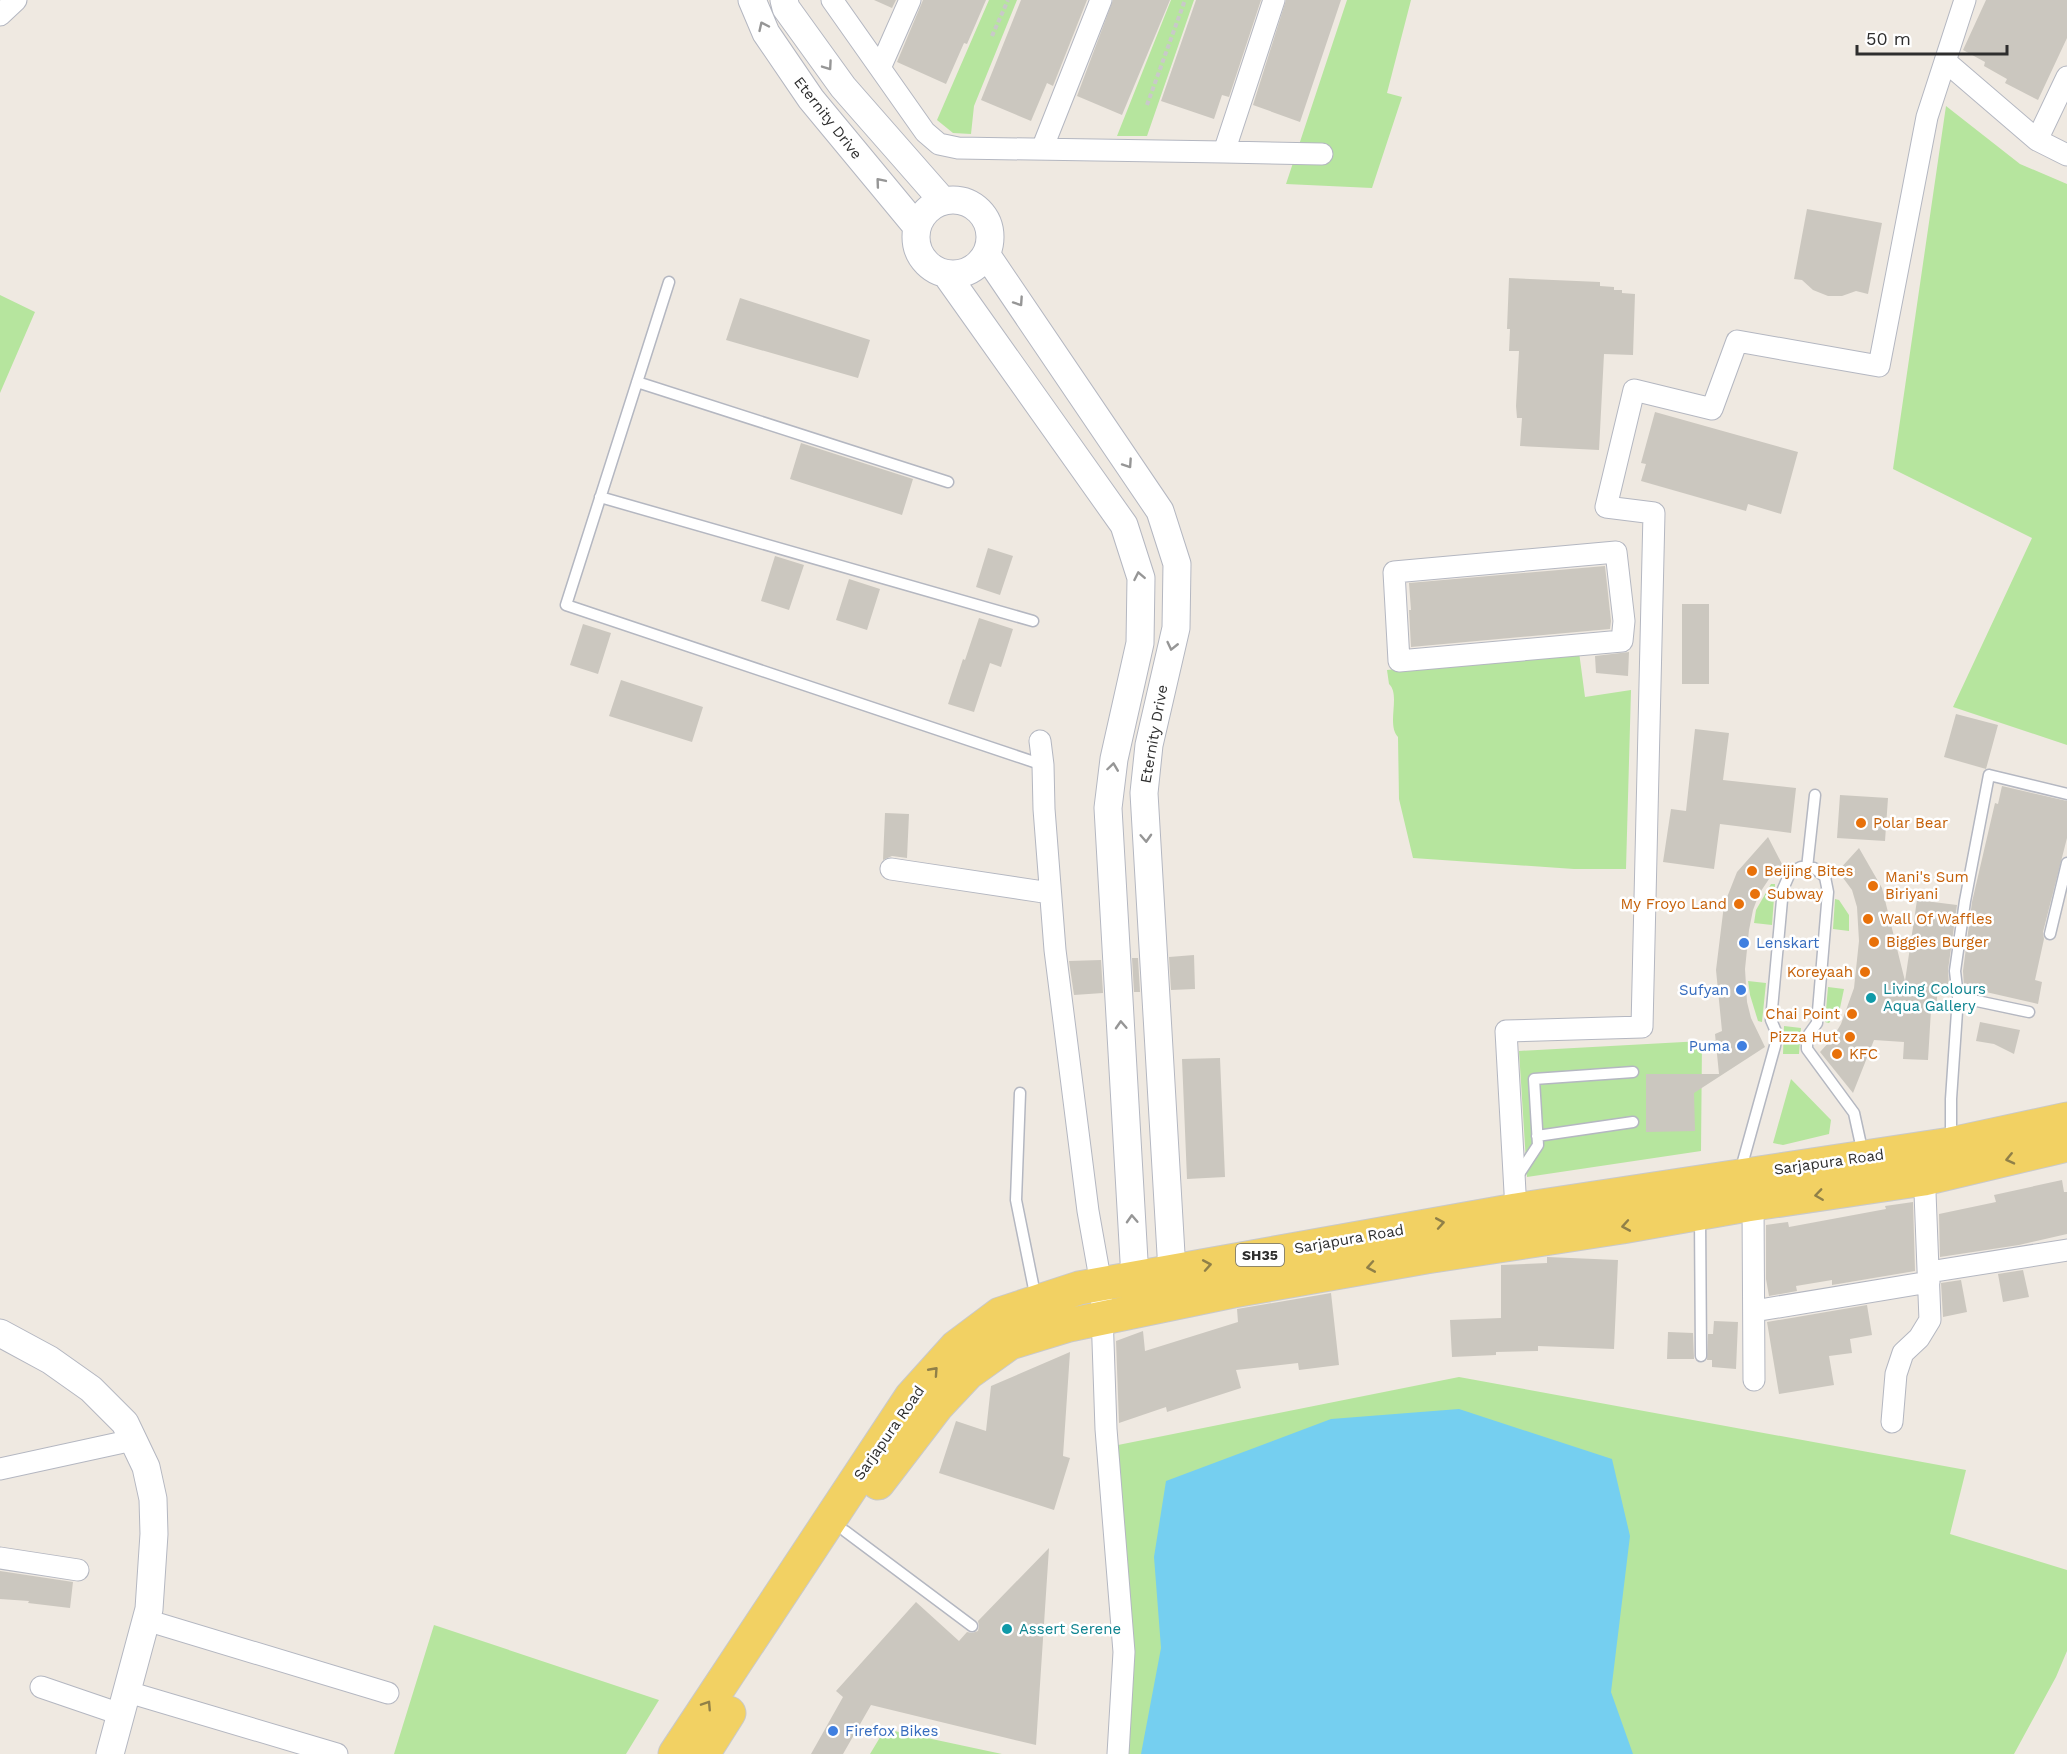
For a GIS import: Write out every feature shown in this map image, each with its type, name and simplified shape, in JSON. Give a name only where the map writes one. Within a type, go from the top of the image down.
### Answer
[{"type":"main road","name":"Sarjapura Road","points":[[703,1754],[869,1495],[937,1406],[968,1373],[1010,1343],[1069,1324],[1233,1291],[1700,1213],[1746,1190],[1863,1157],[1933,1157],[2067,1119]]},
{"type":"main road","name":"Sarjapura Road","points":[[675,1754],[911,1397],[956,1347],[1000,1314],[1101,1284],[1172,1271],[1515,1195],[1746,1190],[1933,1157],[2067,1145]]},
{"type":"street","points":[[0,15],[16,0]]},
{"type":"street","name":"Eternity Drive","points":[[752,0],[766,33],[811,99],[917,227],[916,240],[919,252],[926,262],[946,274],[1124,525],[1141,578],[1140,643],[1114,759],[1108,808],[1135,1278]]},
{"type":"street","name":"Eternity Drive","points":[[784,0],[786,8],[843,87],[943,201]]},
{"type":"street","points":[[832,0],[925,132],[939,144],[958,148],[1322,154]]},
{"type":"street","points":[[880,68],[910,0]]},
{"type":"street","points":[[1041,149],[1101,0]]},
{"type":"street","points":[[1224,152],[1274,0]]},
{"type":"street","points":[[1515,1195],[1506,1031],[1642,1027],[1654,513],[1606,507],[1634,390],[1712,409],[1737,341],[1879,366],[1927,117],[1965,0]]},
{"type":"street","points":[[1946,62],[2037,140],[2067,155]]},
{"type":"street","points":[[2037,140],[2067,77]]},
{"type":"street","points":[[917,227],[931,207],[943,201],[968,202],[986,219],[990,230],[990,242],[986,254],[970,270],[958,274],[946,274]]},
{"type":"street","name":"Eternity Drive","points":[[986,254],[1160,511],[1177,564],[1176,628],[1149,745],[1144,793],[1172,1271]]},
{"type":"street","points":[[1616,552],[1621,594],[1624,621],[1622,641],[1400,661],[1394,573],[1616,552]]},
{"type":"street","points":[[1621,594],[1652,592]]},
{"type":"street","points":[[1040,741],[1055,950],[1088,1211],[1101,1284],[1106,1429],[1124,1652],[1118,1754]]},
{"type":"street","points":[[891,870],[1050,893]]},
{"type":"street","points":[[1892,1422],[1896,1374],[1903,1353],[1919,1338],[1930,1320],[1933,1157]]},
{"type":"street","points":[[1746,1190],[1754,1311],[1754,1380]]},
{"type":"street","points":[[1754,1311],[2067,1250]]},
{"type":"street","points":[[0,1333],[50,1360],[91,1389],[125,1424],[146,1467],[153,1499],[154,1534],[149,1609],[111,1754]]},
{"type":"street","points":[[0,1469],[133,1440]]},
{"type":"street","points":[[0,1558],[78,1570]]},
{"type":"street","points":[[146,1620],[388,1693]]},
{"type":"street","points":[[41,1687],[124,1703],[337,1754]]},
{"type":"lane","points":[[669,282],[566,605],[1043,765]]},
{"type":"lane","points":[[637,382],[948,482]]},
{"type":"lane","points":[[600,497],[1033,621]]},
{"type":"lane","points":[[1933,1157],[1951,1099],[1958,998],[1954,970],[1989,775],[2067,794]]},
{"type":"lane","points":[[1807,868],[1815,795]]},
{"type":"lane","points":[[2050,934],[2067,863]]},
{"type":"lane","points":[[1746,1190],[1777,1034],[1771,1020],[1783,889],[1790,873],[1801,867],[1814,868],[1825,877],[1828,892],[1817,1023],[1807,1037],[1807,1049],[1854,1113],[1863,1157]]},
{"type":"lane","points":[[1958,998],[2029,1012]]},
{"type":"lane","points":[[1515,1195],[1538,1145],[1534,1079],[1633,1072]]},
{"type":"lane","points":[[1020,1093],[1017,1200],[1036,1302]]},
{"type":"lane","points":[[1537,1136],[1633,1122]]},
{"type":"lane","points":[[1700,1213],[1701,1356]]},
{"type":"lane","points":[[845,1531],[972,1626]]},
{"type":"path","points":[[992,36],[1008,0]]},
{"type":"path","points":[[1148,105],[1185,0]]},
{"type":"green space","points":[[989,0],[1017,0],[974,106],[971,134],[953,133],[937,120]]},
{"type":"green space","points":[[1171,0],[1194,0],[1147,136],[1117,136]]},
{"type":"green space","points":[[1347,0],[1411,0],[1387,93],[1402,97],[1372,188],[1286,184]]},
{"type":"green space","points":[[1946,106],[2020,164],[2067,184],[2067,745],[1953,707],[2032,538],[1893,469]]},
{"type":"green space","points":[[0,295],[35,312],[0,393]]},
{"type":"green space","points":[[1579,652],[1585,697],[1631,690],[1626,869],[1574,869],[1413,858],[1399,799],[1398,737],[1393,725],[1394,695],[1389,684],[1387,670]]},
{"type":"green space","points":[[1771,884],[1775,884],[1772,925],[1754,923],[1756,910]]},
{"type":"green space","points":[[1835,899],[1839,900],[1849,915],[1849,931],[1833,929]]},
{"type":"green space","points":[[1748,981],[1766,983],[1762,1022],[1758,1021]]},
{"type":"green space","points":[[1828,987],[1844,989],[1840,1008],[1829,1023],[1825,1022]]},
{"type":"green space","points":[[1784,1026],[1801,1028],[1799,1054],[1783,1054]]},
{"type":"green space","points":[[1702,1041],[1701,1151],[1527,1177],[1519,1051]]},
{"type":"green space","points":[[1791,1079],[1831,1120],[1829,1134],[1783,1145],[1773,1143]]},
{"type":"green space","points":[[1459,1377],[1966,1470],[1950,1534],[2067,1570],[2067,1651],[2056,1677],[2014,1754],[1128,1754],[1113,1446]]},
{"type":"green space","points":[[434,1625],[659,1700],[626,1754],[394,1754]]},
{"type":"green space","points":[[885,1729],[1002,1754],[870,1754]]},
{"type":"water","points":[[1459,1409],[1612,1459],[1630,1536],[1611,1692],[1633,1754],[1141,1754],[1161,1648],[1154,1557],[1166,1481],[1331,1419]]},
{"type":"building","points":[[874,0],[896,0],[892,8]]},
{"type":"building","points":[[923,0],[986,0],[946,84],[897,62]]},
{"type":"building","points":[[1021,0],[1087,0],[1053,86],[1047,83],[1031,121],[981,100]]},
{"type":"building","points":[[1113,0],[1170,0],[1122,115],[1077,96]]},
{"type":"building","points":[[1196,0],[1261,0],[1229,97],[1222,95],[1214,119],[1161,101]]},
{"type":"building","points":[[1286,0],[1341,0],[1300,122],[1253,105]]},
{"type":"building","points":[[1986,0],[2067,0],[2067,38],[2038,100],[2005,83],[2007,79],[1984,66],[1985,62],[1963,50]]},
{"type":"building","points":[[1807,209],[1882,223],[1868,294],[1856,291],[1842,296],[1828,296],[1813,290],[1802,280],[1794,279]]},
{"type":"building","points":[[1509,278],[1600,282],[1600,286],[1614,287],[1614,290],[1622,290],[1622,293],[1635,294],[1633,355],[1604,354],[1599,450],[1520,446],[1522,418],[1517,418],[1516,406],[1519,351],[1509,351],[1510,329],[1507,329]]},
{"type":"building","points":[[740,298],[870,340],[858,378],[726,340]]},
{"type":"building","points":[[1655,412],[1798,452],[1781,514],[1748,504],[1746,511],[1641,481],[1646,464],[1641,463]]},
{"type":"building","points":[[801,443],[913,479],[902,515],[790,479]]},
{"type":"building","points":[[988,548],[1013,556],[1000,595],[976,587]]},
{"type":"building","points":[[775,556],[804,565],[789,610],[761,601]]},
{"type":"building","points":[[1605,566],[1610,629],[1411,647],[1409,583]]},
{"type":"building","points":[[849,579],[880,589],[867,630],[836,620]]},
{"type":"building","points":[[1682,604],[1709,604],[1709,684],[1682,684]]},
{"type":"building","points":[[979,618],[1013,629],[1001,667],[990,663],[974,712],[948,704]]},
{"type":"building","points":[[583,624],[611,633],[598,674],[570,665]]},
{"type":"building","points":[[1629,652],[1628,676],[1596,673],[1595,656]]},
{"type":"building","points":[[621,680],[703,707],[692,742],[609,716]]},
{"type":"building","points":[[1956,714],[1998,725],[1986,769],[1944,757]]},
{"type":"building","points":[[1695,729],[1729,733],[1723,780],[1796,788],[1791,833],[1720,824],[1714,869],[1663,862],[1671,809],[1686,811]]},
{"type":"building","points":[[2002,786],[2067,801],[2067,838],[2043,932],[2044,939],[2035,980],[2042,982],[2038,1004],[1964,987],[1963,971],[1972,902],[1995,803],[1998,804]]},
{"type":"building","points":[[1840,795],[1888,798],[1885,841],[1837,838]]},
{"type":"building","points":[[885,813],[909,814],[907,858],[892,856],[883,860]]},
{"type":"building","points":[[1768,837],[1783,866],[1769,879],[1759,894],[1753,910],[1745,969],[1747,1002],[1751,1018],[1765,1047],[1694,1093],[1695,1131],[1646,1132],[1646,1074],[1719,1074],[1715,1034],[1722,1031],[1716,970],[1724,905],[1737,872]]},
{"type":"building","points":[[1859,848],[1882,888],[1905,981],[1917,900],[1957,905],[1948,970],[1949,987],[1938,986],[1936,1010],[1931,1010],[1928,1060],[1903,1059],[1904,1042],[1874,1040],[1853,1093],[1820,1052],[1832,1039],[1841,1024],[1854,988],[1859,941],[1857,907],[1852,890],[1838,871]]},
{"type":"building","points":[[1194,955],[1195,989],[1171,990],[1169,957]]},
{"type":"building","points":[[1132,958],[1138,958],[1140,992],[1134,992]]},
{"type":"building","points":[[1101,960],[1103,993],[1074,995],[1069,961]]},
{"type":"building","points":[[1980,1022],[2020,1030],[2014,1054],[1994,1044],[1976,1041]]},
{"type":"building","points":[[1220,1058],[1225,1177],[1187,1179],[1182,1059]]},
{"type":"building","points":[[2062,1180],[2064,1192],[2067,1192],[2067,1234],[2019,1245],[1940,1257],[1939,1214],[1996,1202],[1994,1195]]},
{"type":"building","points":[[1913,1202],[1915,1271],[1832,1285],[1832,1280],[1796,1286],[1797,1291],[1769,1296],[1766,1279],[1766,1225],[1788,1222],[1789,1227]]},
{"type":"building","points":[[1547,1257],[1618,1260],[1614,1349],[1538,1346],[1538,1351],[1496,1352],[1496,1355],[1452,1357],[1450,1320],[1501,1318],[1501,1265],[1547,1263]]},
{"type":"building","points":[[2023,1270],[2029,1297],[2003,1302],[1998,1274]]},
{"type":"building","points":[[1961,1280],[1967,1312],[1943,1317],[1941,1283]]},
{"type":"building","points":[[1331,1293],[1339,1365],[1299,1370],[1298,1363],[1236,1370],[1241,1388],[1167,1412],[1166,1407],[1119,1423],[1116,1341],[1143,1331],[1145,1351],[1238,1322],[1237,1309]]},
{"type":"building","points":[[1867,1305],[1872,1335],[1850,1339],[1852,1353],[1829,1356],[1834,1385],[1779,1394],[1767,1322]]},
{"type":"building","points":[[1714,1321],[1738,1322],[1736,1369],[1712,1367],[1712,1360],[1707,1360],[1708,1334],[1713,1334]]},
{"type":"building","points":[[1668,1332],[1693,1333],[1694,1359],[1667,1359]]},
{"type":"building","points":[[1070,1352],[1063,1456],[1070,1458],[1054,1510],[939,1473],[956,1421],[986,1431],[991,1386]]},
{"type":"building","name":"Assert Serene","points":[[1049,1548],[1036,1745],[871,1705],[843,1754],[811,1754],[843,1697],[836,1691],[916,1602],[959,1641],[967,1632],[978,1631],[978,1621]]},
{"type":"building","points":[[0,1571],[73,1582],[70,1608],[0,1599]]},
{"type":"place","name":"Polar Bear","points":[[1861,823]]},
{"type":"place","name":"Beijing Bites","points":[[1752,871]]},
{"type":"place","name":"Mani's Sum Biriyani","points":[[1873,886]]},
{"type":"place","name":"Subway","points":[[1755,894]]},
{"type":"place","name":"My Froyo Land","points":[[1739,904]]},
{"type":"place","name":"Wall Of Waffles","points":[[1868,919]]},
{"type":"place","name":"Biggies Burger","points":[[1874,942]]},
{"type":"place","name":"Lenskart","points":[[1744,943]]},
{"type":"place","name":"Koreyaah","points":[[1865,972]]},
{"type":"place","name":"Sufyan","points":[[1741,990]]},
{"type":"place","name":"Living Colours Aqua Gallery","points":[[1871,998]]},
{"type":"place","name":"Chai Point","points":[[1852,1014]]},
{"type":"place","name":"Pizza Hut","points":[[1850,1037]]},
{"type":"place","name":"Puma","points":[[1742,1046]]},
{"type":"place","name":"KFC","points":[[1837,1054]]},
{"type":"place","name":"Assert Serene","points":[[1007,1629]]},
{"type":"place","name":"Firefox Bikes","points":[[833,1731]]}]
